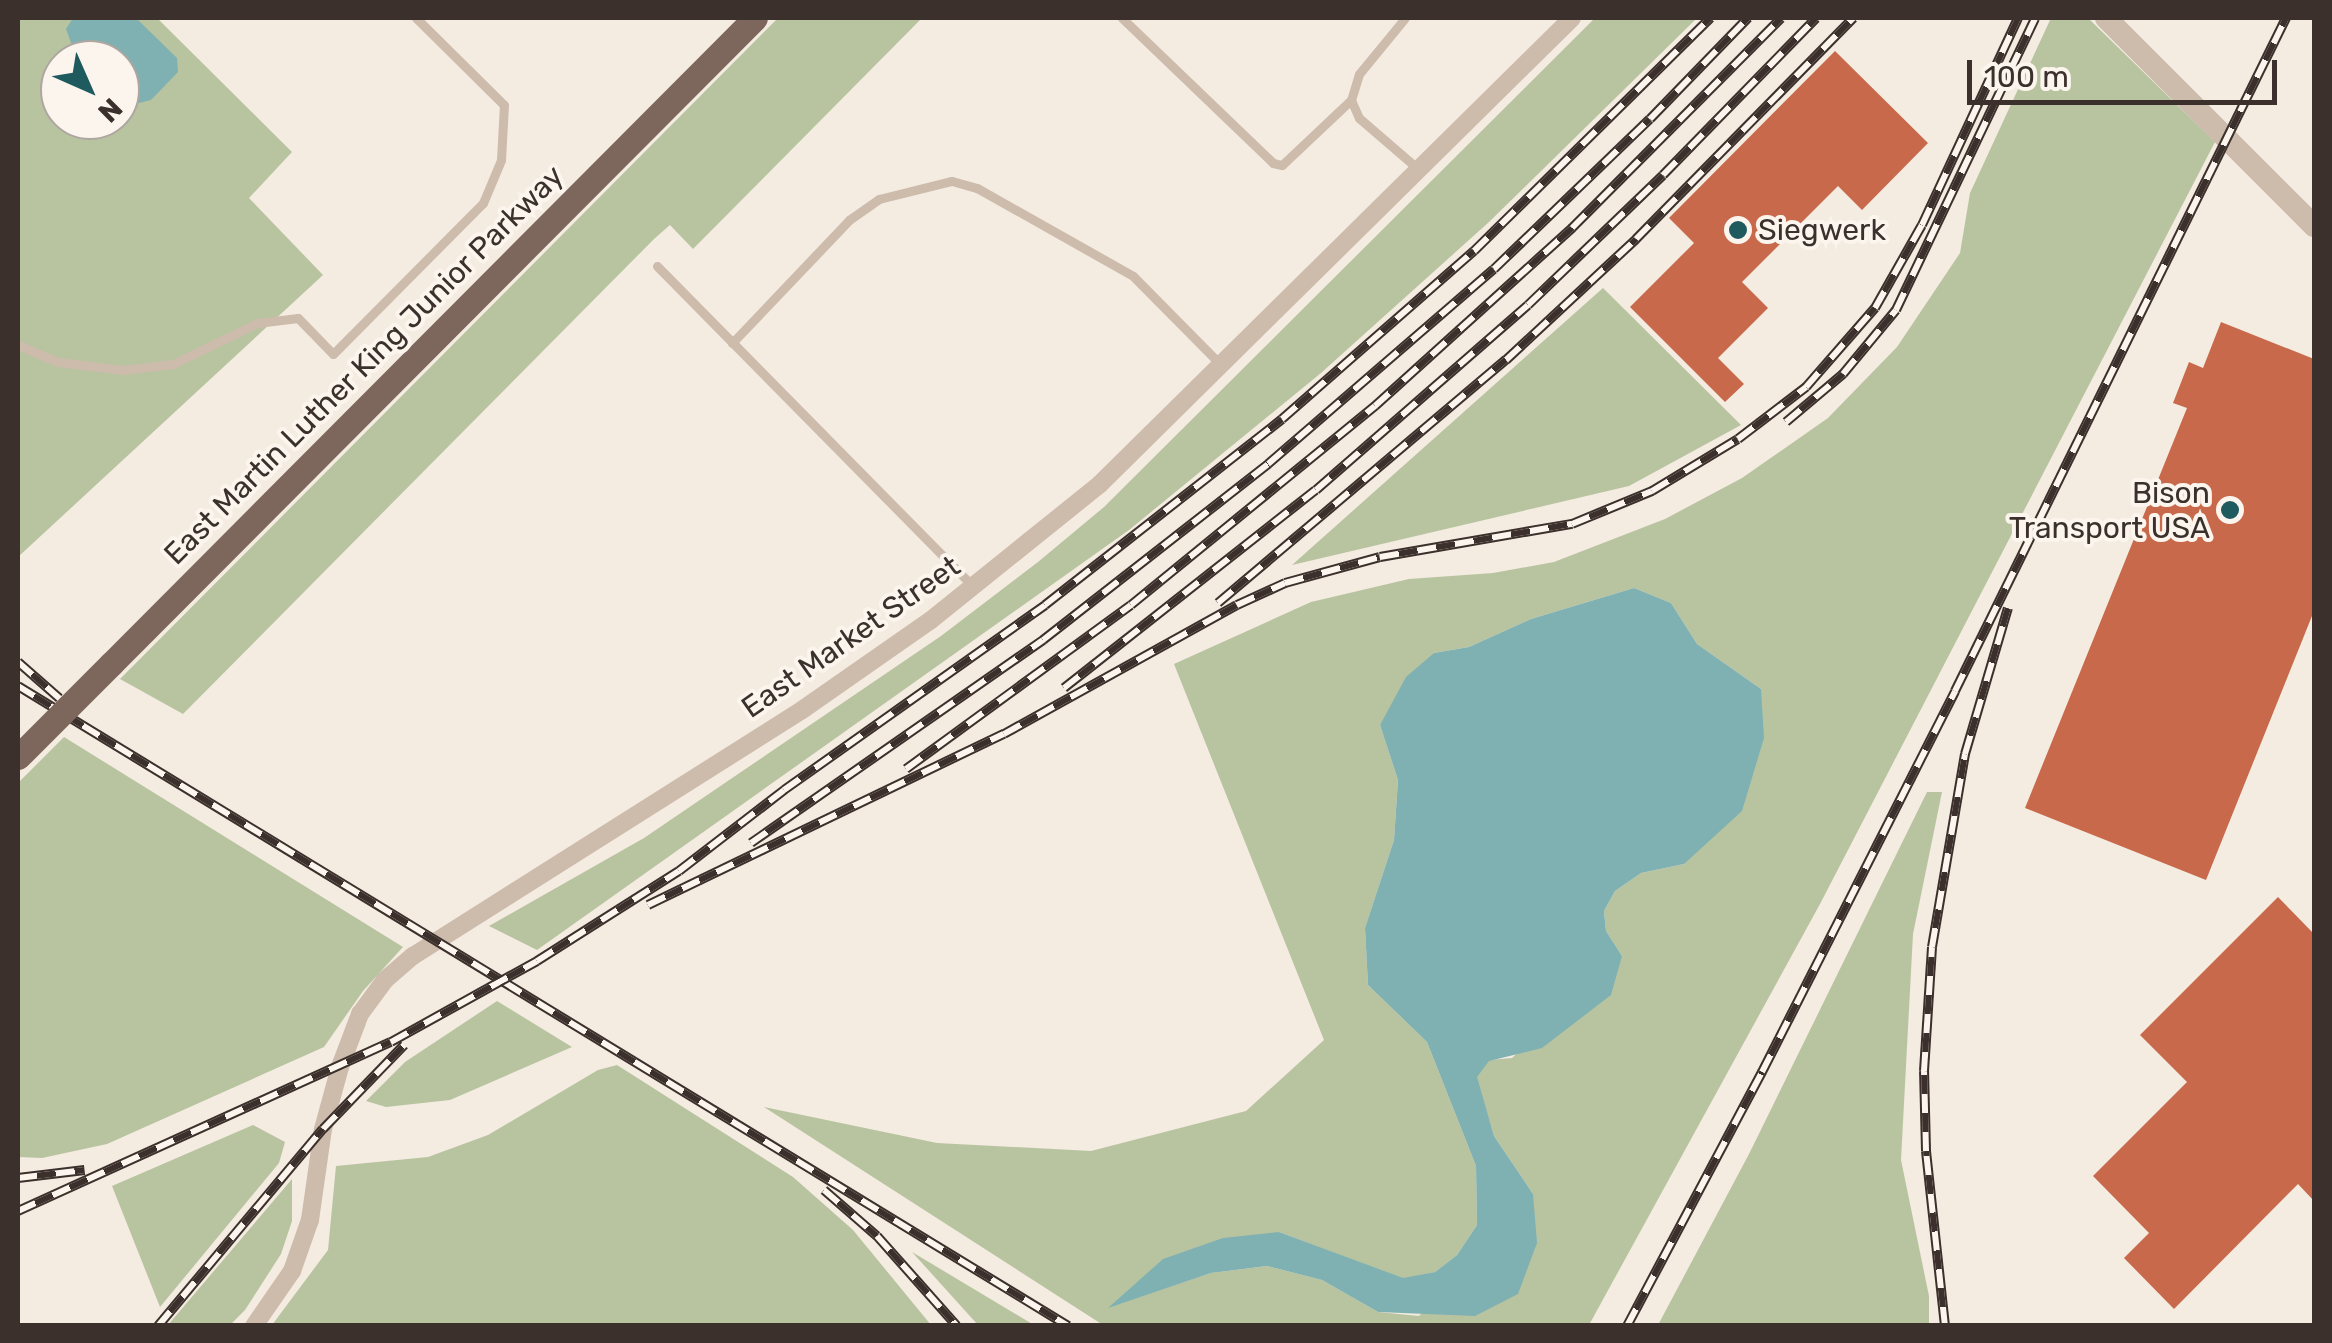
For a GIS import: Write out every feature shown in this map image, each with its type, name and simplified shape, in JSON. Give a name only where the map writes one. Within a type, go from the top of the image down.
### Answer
[{"type":"main road","name":"East Martin Luther King Junior Parkway","points":[[18,758],[756,18]]},
{"type":"street","name":"East Market Street","points":[[254,1326],[292,1271],[310,1220],[323,1129],[340,1067],[360,1014],[386,980],[413,956],[802,710],[973,586],[1100,484],[1572,18]]},
{"type":"street","points":[[2106,18],[2314,226]]},
{"type":"lane","points":[[18,346],[58,362],[123,370],[173,364],[256,323],[298,318],[333,354],[484,203],[501,160],[504,105],[416,18]]},
{"type":"lane","points":[[1122,18],[1272,163],[1282,165],[1351,100],[1358,74],[1404,18]]},
{"type":"lane","points":[[1351,100],[1359,118],[1418,170]]},
{"type":"lane","points":[[732,343],[848,220],[879,200],[952,181],[977,188],[1133,276],[1221,365]]},
{"type":"lane","points":[[657,266],[973,586]]},
{"type":"green space","points":[[18,18],[157,18],[292,152],[249,198],[323,275],[18,557]]},
{"type":"green space","points":[[778,18],[922,18],[693,249],[670,225],[654,239],[183,714],[120,679]]},
{"type":"green space","points":[[1595,18],[1697,18],[1489,222],[1321,373],[1129,530],[537,950],[489,926],[644,838],[941,636],[1038,562],[1104,507]]},
{"type":"green space","points":[[2051,18],[2088,18],[2215,142],[1820,904],[1589,1325],[1103,1325],[764,1107],[937,1143],[1091,1151],[1246,1111],[1324,1040],[1174,664],[1311,602],[1409,579],[1493,573],[1554,562],[1665,519],[1742,478],[1828,418],[1897,347],[1960,253],[1970,193]],"holes":[[[1634,588],[1671,603],[1697,644],[1761,689],[1684,864],[1641,873],[1615,891],[1604,911],[1606,931],[1622,956],[1512,1058],[1489,1060],[1476,1077],[1494,1136],[1533,1194],[1419,1316],[1378,1312],[1322,1280],[1267,1266],[1211,1273],[1112,1306],[1279,1232],[1403,1279],[1435,1272],[1457,1255],[1477,1225],[1476,1166],[1427,1042],[1368,985],[1365,928],[1394,840],[1398,780],[1380,725],[1434,653],[1469,647],[1531,619]]]},
{"type":"green space","points":[[1603,288],[1741,425],[1629,486],[1292,565]]},
{"type":"green space","points":[[64,737],[403,947],[363,991],[324,1047],[107,1144],[42,1158],[18,1157],[18,783]]},
{"type":"green space","points":[[1927,792],[1942,792],[1913,934],[1901,1160],[1929,1296],[1929,1325],[1658,1325],[1749,1154]]},
{"type":"green space","points":[[497,1001],[572,1047],[450,1100],[386,1107],[366,1101],[405,1062]]},
{"type":"green space","points":[[617,1065],[793,1177],[853,1230],[931,1325],[272,1325],[328,1250],[336,1166],[428,1157],[488,1135],[598,1070]]},
{"type":"green space","points":[[253,1125],[285,1142],[279,1163],[160,1307],[112,1186]]},
{"type":"green space","points":[[292,1179],[292,1221],[281,1254],[245,1310],[230,1325],[168,1325]]},
{"type":"green space","points":[[912,1252],[1034,1325],[978,1325]]},
{"type":"water","points":[[73,18],[136,18],[177,58],[178,72],[151,100],[140,103],[140,40],[70,40],[66,29]]},
{"type":"water","points":[[1634,588],[1671,603],[1697,644],[1761,689],[1764,738],[1742,811],[1684,864],[1641,873],[1615,891],[1604,911],[1606,931],[1622,956],[1611,995],[1542,1048],[1489,1061],[1477,1077],[1494,1136],[1533,1194],[1537,1243],[1518,1294],[1475,1316],[1378,1312],[1322,1280],[1267,1266],[1211,1273],[1108,1308],[1163,1259],[1223,1238],[1279,1232],[1403,1278],[1435,1272],[1457,1255],[1477,1225],[1476,1166],[1427,1042],[1368,985],[1365,928],[1394,840],[1398,780],[1380,725],[1406,677],[1434,653],[1469,647],[1531,619]]},
{"type":"building","name":"Siegwerk","points":[[1835,51],[1928,143],[1862,210],[1838,186],[1742,282],[1768,308],[1718,358],[1744,384],[1725,402],[1630,307],[1694,243],[1669,218]]},
{"type":"building","name":"Bison Transport USA","points":[[2221,322],[2314,359],[2314,611],[2206,880],[2025,808],[2187,408],[2173,403],[2189,362],[2203,368]]},
{"type":"building","points":[[2278,897],[2314,934],[2314,1201],[2298,1184],[2174,1309],[2124,1258],[2149,1233],[2093,1176],[2187,1082],[2140,1035]]},
{"type":"railway","points":[[18,1211],[391,1042],[537,961],[679,871],[784,790],[1045,605],[1282,419],[1474,251],[1710,18]]},
{"type":"railway","points":[[751,843],[1043,640],[1268,464],[1494,269],[1748,18]]},
{"type":"railway","points":[[906,769],[1131,605],[1375,406],[1572,228],[1781,18]]},
{"type":"railway","points":[[1064,688],[1316,490],[1528,305],[1663,175],[1816,18]]},
{"type":"railway","points":[[1218,603],[1506,360],[1636,239],[1853,18]]},
{"type":"railway","points":[[648,905],[1004,734],[1237,605],[1285,583],[1380,557],[1572,524],[1652,491],[1738,439],[1806,387],[1875,308],[1922,225],[2018,18]]},
{"type":"railway","points":[[1786,422],[1843,374],[1896,310],[2035,18]]},
{"type":"railway","points":[[1627,1326],[1762,1072],[1955,691],[2286,18]]},
{"type":"railway","points":[[1945,1326],[1926,1151],[1924,1071],[1932,947],[1965,754],[2008,608]]},
{"type":"railway","points":[[18,662],[59,698]]},
{"type":"railway","points":[[18,686],[1068,1326]]},
{"type":"railway","points":[[158,1326],[323,1129],[404,1045]]},
{"type":"railway","points":[[18,1178],[85,1170]]},
{"type":"railway","points":[[824,1190],[877,1236],[957,1326]]},
{"type":"place","name":"Siegwerk","points":[[1738,230]]},
{"type":"place","name":"Bison Transport USA","points":[[2230,510]]}]
